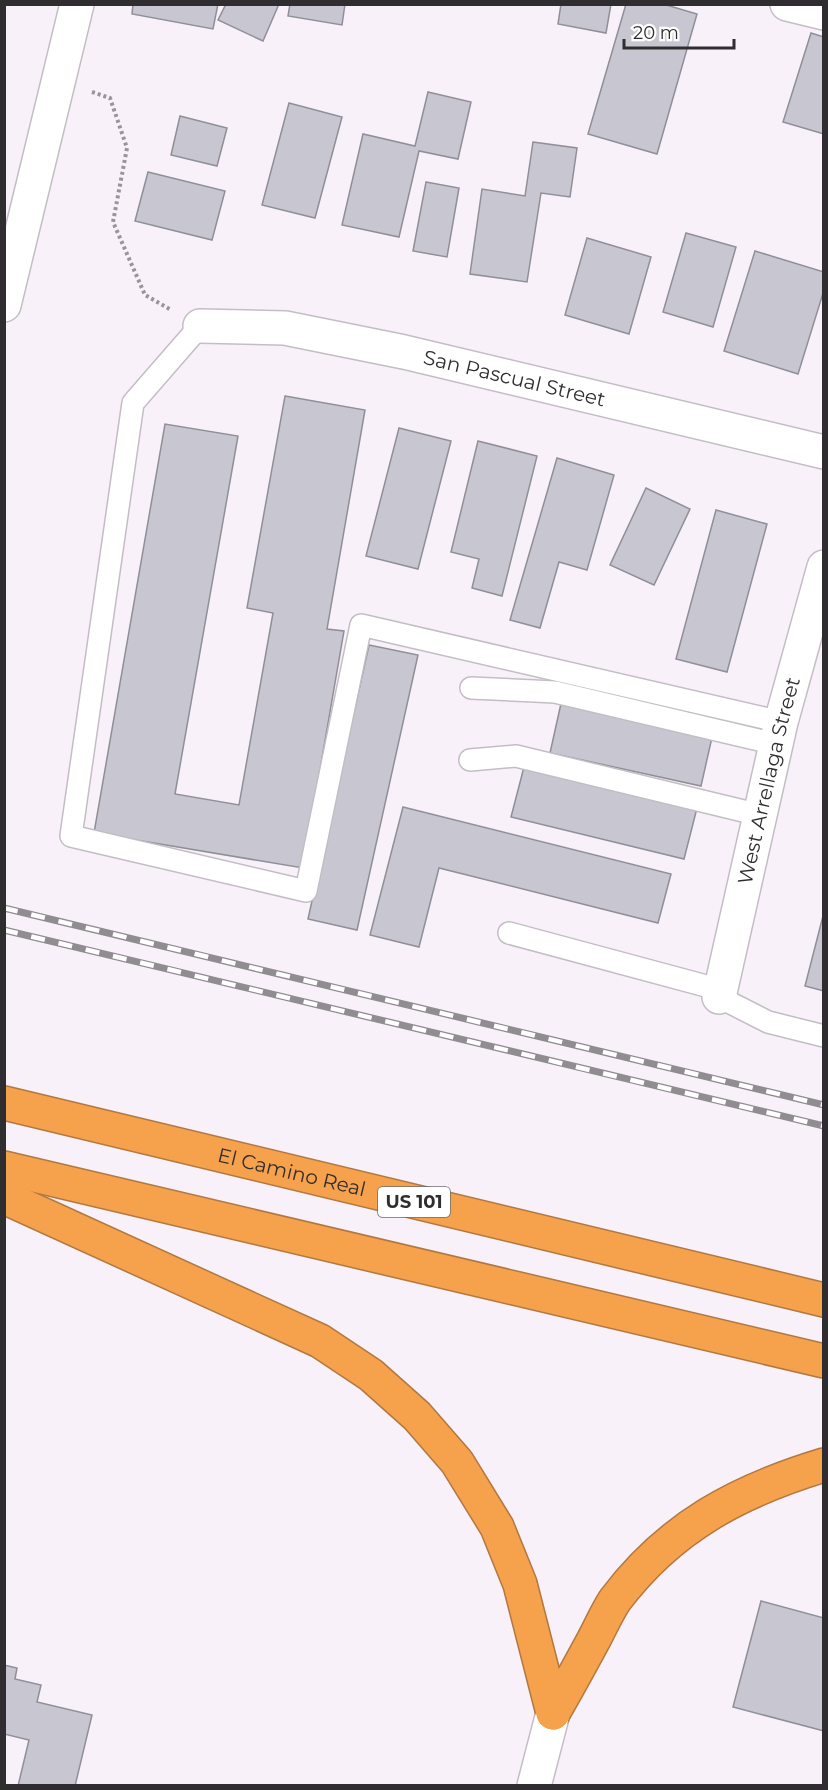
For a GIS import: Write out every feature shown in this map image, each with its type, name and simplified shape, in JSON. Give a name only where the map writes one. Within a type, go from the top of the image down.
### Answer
[{"type":"highway","name":"El Camino Real","points":[[4,1103],[824,1300]]},
{"type":"highway","points":[[4,1168],[824,1361]]},
{"type":"highway","points":[[4,1197],[320,1341],[371,1375],[417,1416],[457,1462],[496,1527],[520,1584],[553,1713]]},
{"type":"highway","points":[[553,1713],[614,1602],[649,1562],[685,1528],[722,1505],[774,1480],[824,1465]]},
{"type":"street","points":[[4,305],[60,83],[77,4]]},
{"type":"street","points":[[787,4],[824,13]]},
{"type":"street","name":"San Pascual Street","points":[[200,326],[296,330],[404,352],[824,452]]},
{"type":"street","name":"West Arrellaga Street","points":[[720,993],[778,733],[824,567]]},
{"type":"street","points":[[534,1785],[553,1713]]},
{"type":"lane","points":[[200,326],[133,403],[71,836],[306,891],[361,625],[778,733]]},
{"type":"lane","points":[[471,688],[555,692],[778,733]]},
{"type":"lane","points":[[470,760],[516,756],[760,815]]},
{"type":"lane","points":[[509,933],[720,993],[768,1022],[824,1036]]},
{"type":"path","points":[[60,83],[110,98],[127,148],[113,222],[145,295],[200,326]]},
{"type":"building","points":[[133,4],[218,4],[213,29],[132,14]]},
{"type":"building","points":[[226,4],[279,4],[263,41],[218,20]]},
{"type":"building","points":[[290,4],[345,4],[342,25],[288,16]]},
{"type":"building","points":[[561,4],[611,4],[606,33],[558,24]]},
{"type":"building","points":[[626,4],[663,4],[697,14],[657,154],[588,134]]},
{"type":"building","points":[[811,33],[824,37],[824,134],[783,122]]},
{"type":"building","points":[[428,92],[471,102],[458,159],[419,151],[399,237],[342,225],[363,134],[415,146]]},
{"type":"building","points":[[289,103],[342,117],[315,218],[262,205]]},
{"type":"building","points":[[180,116],[227,128],[217,166],[171,155]]},
{"type":"building","points":[[533,142],[577,148],[570,197],[541,193],[527,282],[470,274],[482,189],[525,196]]},
{"type":"building","points":[[148,172],[225,191],[212,240],[135,221]]},
{"type":"building","points":[[426,182],[459,188],[447,257],[413,251]]},
{"type":"building","points":[[686,233],[736,247],[713,327],[663,312]]},
{"type":"building","points":[[587,238],[651,257],[629,334],[565,315]]},
{"type":"building","points":[[755,251],[824,272],[824,290],[798,374],[724,351]]},
{"type":"building","points":[[285,396],[365,410],[327,629],[344,631],[303,868],[94,833],[165,424],[238,436],[175,794],[239,805],[273,613],[247,608]]},
{"type":"building","points":[[399,428],[451,441],[418,569],[366,556]]},
{"type":"building","points":[[478,441],[537,456],[502,596],[472,588],[479,559],[451,552]]},
{"type":"building","points":[[557,458],[614,475],[587,570],[559,562],[540,628],[510,620]]},
{"type":"building","points":[[646,488],[690,509],[654,585],[610,565]]},
{"type":"building","points":[[716,510],[767,524],[727,672],[676,659]]},
{"type":"building","points":[[369,645],[418,655],[357,930],[308,919]]},
{"type":"building","points":[[562,699],[713,733],[701,786],[550,753]]},
{"type":"building","points":[[524,767],[697,808],[684,859],[511,817]]},
{"type":"building","points":[[403,807],[671,874],[658,923],[439,868],[419,947],[370,935]]},
{"type":"building","points":[[824,912],[824,991],[805,986]]},
{"type":"building","points":[[761,1601],[824,1618],[824,1731],[733,1707]]},
{"type":"building","points":[[4,1665],[17,1668],[15,1679],[41,1685],[37,1702],[92,1715],[75,1786],[18,1786],[29,1740],[4,1734]]},
{"type":"railway","points":[[4,908],[824,1105]]},
{"type":"railway","points":[[4,930],[824,1126]]}]
